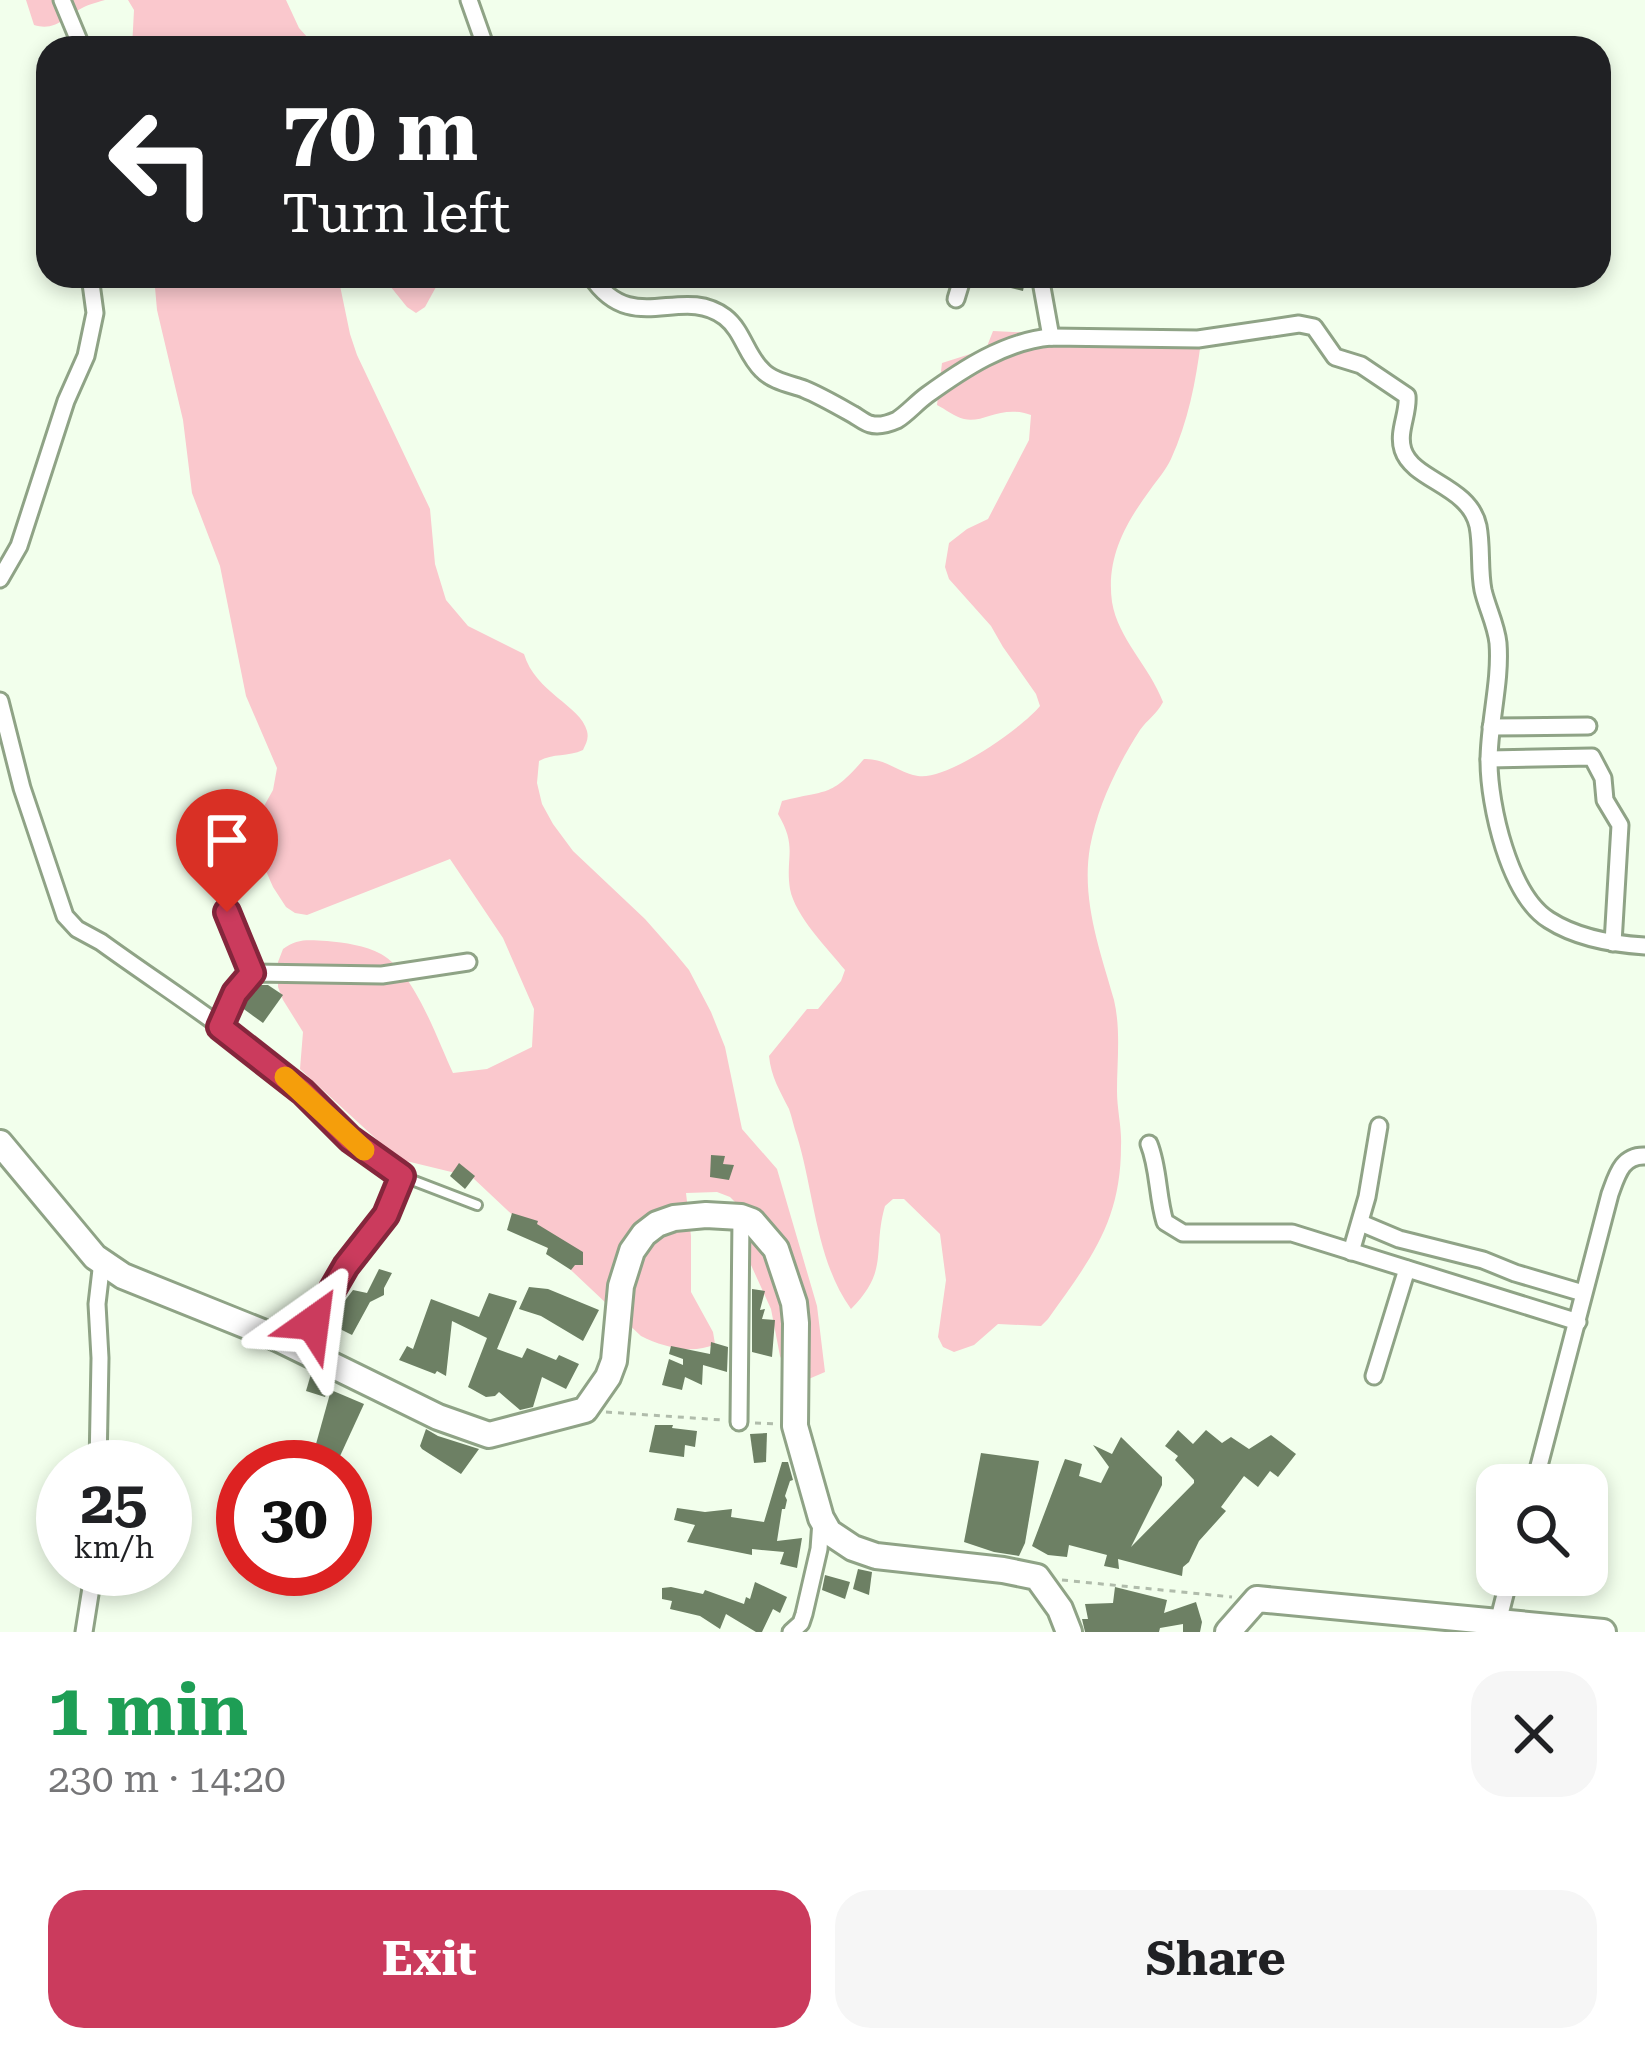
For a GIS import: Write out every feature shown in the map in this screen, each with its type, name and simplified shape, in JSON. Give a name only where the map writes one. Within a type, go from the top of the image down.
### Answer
[{"type":"main road","points":[[0,1143],[71,1230],[123,1276],[303,1349],[438,1418],[489,1435],[585,1410],[614,1361],[621,1286],[632,1251],[644,1234],[674,1219],[706,1216],[752,1221],[776,1249],[794,1303],[795,1426],[821,1519],[829,1532],[876,1556],[1037,1577],[1070,1632]]},
{"type":"main road","points":[[1228,1632],[1257,1599],[1497,1626],[1603,1632]]},
{"type":"street","points":[[62,0],[77,36]]},
{"type":"street","points":[[469,0],[482,36]]},
{"type":"street","points":[[0,579],[19,546],[66,401],[86,356],[95,314],[92,288]]},
{"type":"street","points":[[599,288],[620,304],[641,308],[695,305],[717,311],[736,326],[760,369],[868,424],[897,420],[952,377],[1012,345],[1051,337],[1198,339],[1309,324],[1335,357],[1361,365],[1401,389],[1408,402],[1402,439],[1407,457],[1474,512],[1482,584],[1498,643],[1489,759],[1496,819],[1520,884],[1536,910],[1558,925],[1613,943],[1645,946]]},
{"type":"street","points":[[956,299],[959,288]]},
{"type":"street","points":[[1042,288],[1051,337]]},
{"type":"street","points":[[0,701],[22,788],[65,916],[220,1027],[303,1092],[350,1139],[402,1176],[386,1215],[346,1266],[303,1349]]},
{"type":"street","points":[[1491,727],[1588,726]]},
{"type":"street","points":[[1489,759],[1595,760],[1605,800],[1620,825],[1613,943]]},
{"type":"street","points":[[227,912],[252,973]]},
{"type":"street","points":[[252,973],[382,975],[468,962]]},
{"type":"street","points":[[220,1027],[235,993],[252,973]]},
{"type":"street","points":[[1351,1252],[1379,1126]]},
{"type":"street","points":[[1148,1144],[1156,1162],[1165,1222],[1183,1233],[1292,1233],[1578,1322]]},
{"type":"street","points":[[1540,1464],[1617,1176],[1625,1161],[1645,1156]]},
{"type":"street","points":[[740,1421],[741,1217]]},
{"type":"street","points":[[1361,1223],[1399,1240],[1484,1260],[1583,1293]]},
{"type":"street","points":[[98,1440],[101,1261]]},
{"type":"street","points":[[1374,1376],[1407,1270]]},
{"type":"street","points":[[790,1632],[804,1614],[821,1519]]},
{"type":"street","points":[[84,1632],[90,1596]]},
{"type":"street","points":[[1497,1626],[1505,1596]]},
{"type":"lane","points":[[402,1176],[477,1205]]},
{"type":"path","points":[[585,1410],[795,1426]]},
{"type":"path","points":[[1037,1577],[1257,1599]]},
{"type":"shaded area","points":[[26,0],[105,0],[42,27],[34,25]]},
{"type":"shaded area","points":[[128,0],[286,0],[306,36],[133,36],[134,10]]},
{"type":"shaded area","points":[[155,288],[340,288],[357,355],[430,509],[435,564],[446,600],[468,626],[524,654],[538,679],[583,722],[587,739],[583,750],[539,761],[542,804],[573,851],[645,919],[689,970],[711,1012],[725,1047],[742,1129],[777,1169],[817,1306],[825,1372],[804,1381],[785,1367],[771,1309],[746,1254],[743,1216],[730,1197],[717,1192],[686,1193],[691,1292],[715,1344],[697,1349],[668,1346],[641,1336],[472,1177],[398,1159],[300,1069],[303,1032],[278,987],[283,949],[298,941],[355,945],[393,963],[424,1008],[453,1073],[487,1069],[532,1047],[534,1009],[503,938],[450,859],[307,915],[286,907],[273,887],[256,848],[254,824],[273,790],[277,768],[246,696],[220,566],[192,493],[183,420]]},
{"type":"shaded area","points":[[392,288],[435,288],[425,307],[416,313]]},
{"type":"shaded area","points":[[993,331],[1201,341],[1177,445],[1125,529],[1112,571],[1115,615],[1163,702],[1140,730],[1109,786],[1088,867],[1093,925],[1117,1023],[1121,1139],[1116,1197],[1090,1258],[1041,1326],[998,1324],[974,1345],[954,1352],[943,1347],[938,1337],[946,1280],[940,1234],[904,1199],[893,1199],[885,1206],[875,1271],[851,1309],[823,1248],[797,1136],[769,1056],[807,1009],[818,1009],[845,970],[793,899],[789,844],[778,814],[782,801],[836,786],[864,759],[918,776],[947,770],[1001,739],[1040,706],[991,626],[949,579],[945,567],[949,543],[988,519],[1029,440],[1031,415],[1011,412],[971,420],[937,405],[942,363],[986,349]]},
{"type":"building","points":[[257,985],[268,985],[283,995],[263,1023],[241,1007]]},
{"type":"building","points":[[711,1155],[725,1156],[723,1164],[734,1165],[729,1180],[710,1177]]},
{"type":"building","points":[[459,1163],[475,1176],[465,1189],[450,1176]]},
{"type":"building","points":[[512,1213],[538,1221],[583,1252],[583,1265],[571,1270],[546,1254],[548,1248],[507,1230]]},
{"type":"building","points":[[379,1269],[392,1273],[384,1295],[370,1302],[352,1335],[328,1323],[353,1290],[367,1293]]},
{"type":"building","points":[[529,1287],[548,1289],[599,1310],[583,1341],[519,1309]]},
{"type":"building","points":[[752,1289],[765,1291],[762,1319],[775,1320],[772,1357],[752,1352]]},
{"type":"building","points":[[489,1293],[517,1301],[497,1349],[522,1358],[527,1348],[579,1364],[566,1389],[542,1377],[533,1407],[520,1410],[499,1392],[486,1397],[468,1387],[487,1338],[452,1321],[446,1376],[399,1360],[407,1346],[413,1349],[431,1299],[479,1317]]},
{"type":"building","points":[[711,1342],[728,1347],[727,1372],[703,1365],[702,1385],[685,1377],[682,1390],[662,1385],[669,1359],[683,1365],[683,1359],[669,1354],[671,1346],[710,1354]]},
{"type":"building","points":[[311,1374],[331,1383],[325,1397],[306,1391]]},
{"type":"building","points":[[331,1390],[364,1404],[347,1440],[317,1440]]},
{"type":"building","points":[[655,1425],[697,1431],[695,1447],[685,1445],[684,1457],[649,1452]]},
{"type":"building","points":[[426,1429],[479,1449],[461,1474],[422,1449]]},
{"type":"building","points":[[1178,1430],[1193,1444],[1206,1430],[1222,1443],[1231,1437],[1249,1449],[1271,1435],[1296,1454],[1278,1477],[1270,1471],[1258,1487],[1244,1476],[1221,1507],[1226,1511],[1199,1541],[1182,1576],[1118,1559],[1119,1569],[1104,1566],[1107,1555],[1069,1545],[1067,1557],[1048,1555],[1032,1546],[1065,1459],[1082,1464],[1079,1476],[1101,1483],[1109,1467],[1093,1445],[1112,1454],[1121,1437],[1162,1477],[1131,1547],[1194,1483],[1175,1460],[1178,1456],[1165,1446]]},
{"type":"building","points":[[767,1433],[766,1462],[754,1463],[750,1434]]},
{"type":"building","points":[[981,1453],[1039,1461],[1019,1556],[964,1542]]},
{"type":"building","points":[[782,1462],[788,1462],[793,1480],[785,1496],[777,1541],[802,1538],[797,1568],[780,1564],[784,1552],[752,1549],[752,1555],[687,1542],[695,1525],[674,1520],[677,1508],[732,1509],[731,1517],[764,1522]]},
{"type":"building","points":[[858,1569],[872,1572],[869,1595],[853,1589]]},
{"type":"building","points":[[825,1575],[850,1582],[845,1599],[822,1590]]},
{"type":"building","points":[[755,1582],[787,1597],[780,1613],[773,1609],[762,1632],[726,1614],[720,1629],[700,1616],[670,1609],[672,1601],[662,1599],[662,1588],[671,1587],[703,1594],[705,1590],[744,1604]]},
{"type":"building","points":[[1115,1587],[1167,1600],[1164,1613],[1196,1602],[1200,1632],[1183,1632],[1183,1624],[1159,1632],[1085,1632],[1085,1604],[1113,1603]]},
{"type":"slow traffic","points":[[285,1077],[364,1150]]},
{"type":"route","points":[[227,912],[252,973],[235,993],[220,1027],[303,1092],[350,1139],[402,1176],[394,1202],[346,1266],[313,1323]]}]
